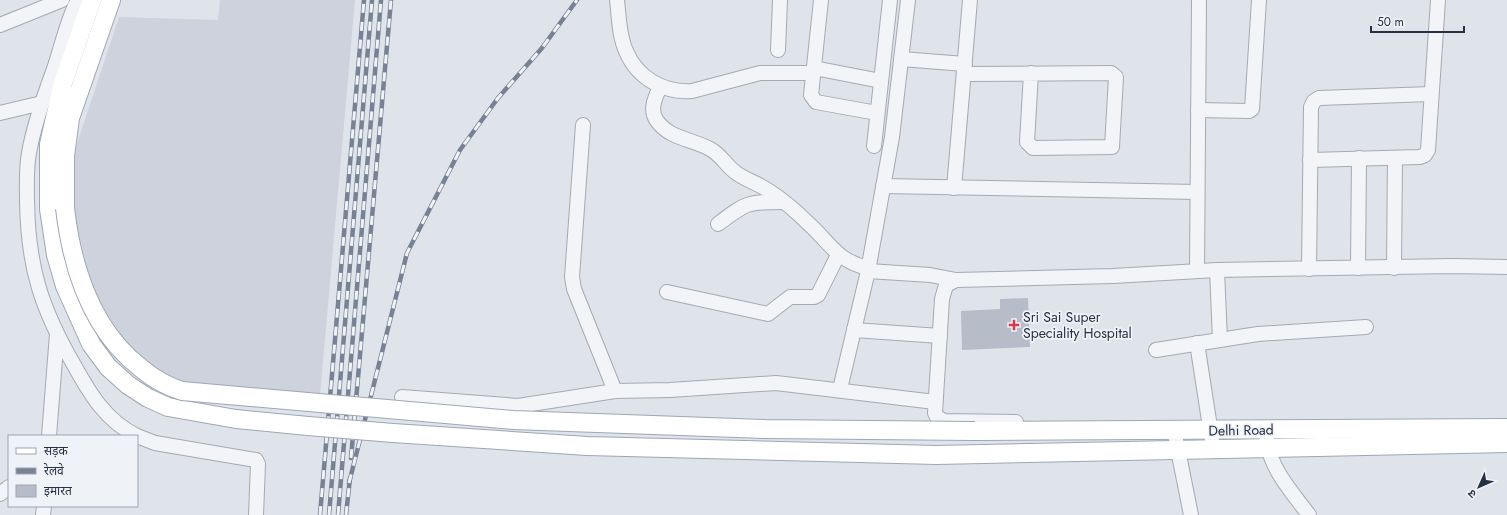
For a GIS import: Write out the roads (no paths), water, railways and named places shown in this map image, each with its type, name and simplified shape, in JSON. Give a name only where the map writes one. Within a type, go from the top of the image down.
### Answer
[{"type":"main road","points":[[57,209],[49,144],[63,83],[92,0]]},
{"type":"main road","points":[[110,0],[70,118],[57,209],[56,255],[65,286],[91,344],[108,367],[128,385],[148,398],[168,407],[236,419],[308,426],[587,446],[966,455],[1507,443]]},
{"type":"main road","name":"Delhi Road","points":[[57,209],[72,250],[81,282],[104,330],[129,359],[166,386],[182,391],[513,420],[765,429],[1054,432],[1507,428]]},
{"type":"street","points":[[0,25],[62,0]]},
{"type":"street","points":[[78,0],[35,124],[28,154],[28,226],[31,254],[37,285],[49,318],[88,391],[101,409],[113,421],[135,435]]},
{"type":"street","points":[[617,0],[622,39],[626,51],[638,70],[660,87],[676,91],[692,91],[760,73],[814,70],[881,81]]},
{"type":"street","points":[[778,50],[780,0]]},
{"type":"street","points":[[821,0],[812,95],[816,102],[877,113]]},
{"type":"street","points":[[874,146],[890,0]]},
{"type":"street","points":[[840,389],[854,330],[863,268],[883,186],[892,137],[908,0]]},
{"type":"street","points":[[954,188],[970,0]]},
{"type":"street","points":[[1197,271],[1199,0]]},
{"type":"street","points":[[1198,110],[1249,111],[1252,109],[1259,0]]},
{"type":"street","points":[[1310,160],[1420,157],[1425,155],[1428,150],[1438,0]]},
{"type":"street","points":[[901,59],[964,69],[1032,73],[1112,73],[1116,77],[1112,147],[1033,148],[1029,146],[1032,73]]},
{"type":"street","points":[[660,87],[653,108],[654,115],[662,127],[676,136],[710,149],[735,172],[767,189],[810,224],[838,255],[863,268],[930,274],[956,280],[1113,276],[1217,270],[1453,266],[1507,267]]},
{"type":"street","points":[[1309,269],[1311,107],[1314,101],[1319,98],[1432,94]]},
{"type":"street","points":[[0,113],[42,103]]},
{"type":"street","points":[[583,125],[572,277],[574,290],[615,391]]},
{"type":"street","points":[[1358,268],[1359,158]]},
{"type":"street","points":[[1394,268],[1395,158]]},
{"type":"street","points":[[883,186],[1197,192]]},
{"type":"street","points":[[718,224],[745,204],[753,202],[783,202]]},
{"type":"street","points":[[666,292],[768,314],[790,297],[814,297],[818,295],[838,255]]},
{"type":"street","points":[[1217,270],[1220,340]]},
{"type":"street","points":[[956,280],[946,285],[942,299],[934,413],[940,420],[1018,422],[1034,425],[1054,432],[1056,453]]},
{"type":"street","points":[[1156,350],[1258,334],[1366,327]]},
{"type":"street","points":[[854,330],[940,336]]},
{"type":"street","points":[[49,435],[57,334]]},
{"type":"street","points":[[1197,343],[1214,450]]},
{"type":"street","points":[[402,397],[518,406],[615,391],[670,390],[776,383],[840,389],[935,402]]},
{"type":"street","points":[[1174,430],[1191,515]]},
{"type":"street","points":[[1266,430],[1268,449],[1278,474],[1308,515]]},
{"type":"street","points":[[138,436],[155,443],[256,460],[258,464],[256,515]]},
{"type":"street","points":[[0,494],[8,488]]},
{"type":"railway","points":[[320,515],[364,0]]},
{"type":"railway","points":[[329,515],[372,0]]},
{"type":"railway","points":[[338,515],[381,0]]},
{"type":"railway","points":[[351,458],[391,0]]},
{"type":"railway","points":[[349,483],[407,253],[460,150],[498,98],[542,48],[577,0]]},
{"type":"railway","points":[[346,515],[350,478]]},
{"type":"place","name":"Sri Sai Super Speciality Hospital","points":[[1014,325]]}]
